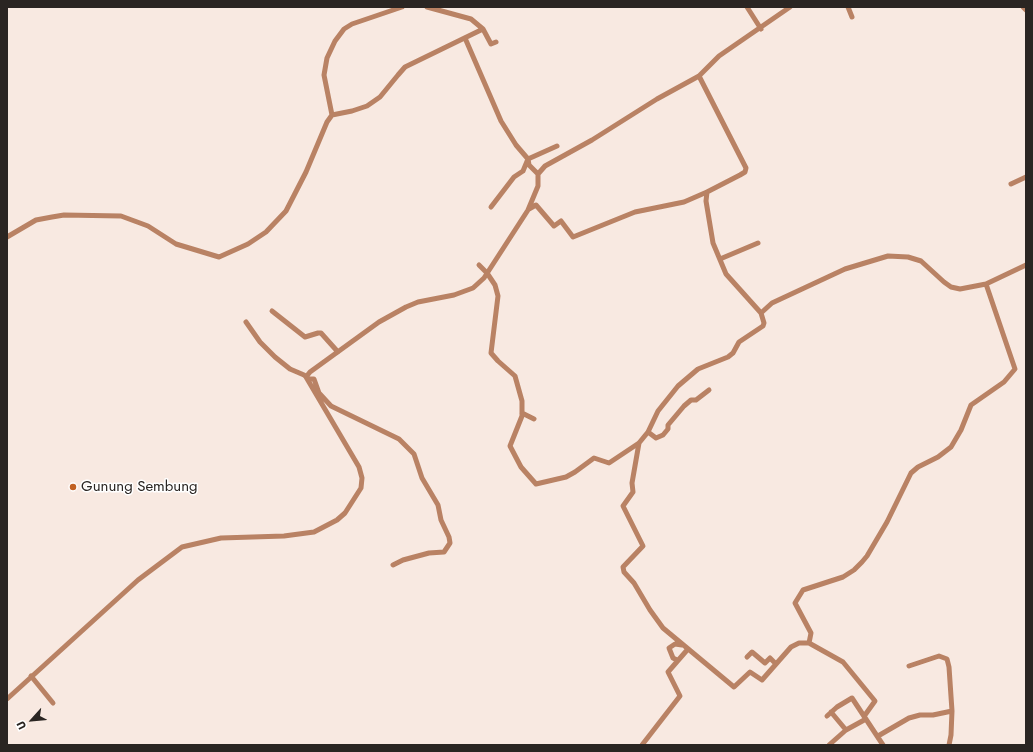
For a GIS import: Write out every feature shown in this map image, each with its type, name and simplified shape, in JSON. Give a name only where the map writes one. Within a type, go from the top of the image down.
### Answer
[{"type":"street","points":[[332,115],[324,75],[327,58],[335,41],[344,29],[352,24],[402,7]]},
{"type":"street","points":[[427,7],[471,19],[483,29],[491,44],[496,42]]},
{"type":"street","points":[[747,7],[761,29]]},
{"type":"street","points":[[306,378],[310,372],[386,318],[418,302],[454,295],[473,288],[488,273],[528,210],[538,186],[538,174],[545,166],[555,158],[592,140],[657,99],[699,76],[719,56],[761,29],[790,7]]},
{"type":"street","points":[[848,7],[852,17]]},
{"type":"street","points":[[1023,7],[1026,10]]},
{"type":"street","points":[[7,237],[36,220],[52,217],[121,216],[148,226],[176,244],[219,257],[248,244],[266,232],[286,210],[306,172],[327,122],[332,115],[367,106],[380,97],[406,67],[483,29]]},
{"type":"street","points":[[465,38],[501,121],[516,145],[528,159],[529,165],[538,174]]},
{"type":"street","points":[[528,210],[536,205],[554,226],[562,221],[573,236],[636,212],[684,202],[745,172],[746,168],[699,76]]},
{"type":"street","points":[[491,207],[514,177],[523,171],[528,159],[557,146]]},
{"type":"street","points":[[1011,184],[1026,177]]},
{"type":"street","points":[[479,265],[488,273],[495,284],[498,296],[491,353],[498,362],[515,376],[522,401],[522,413],[517,432],[510,446],[521,467],[536,484],[566,477],[576,472],[594,458],[609,463],[640,443],[648,432],[658,411],[678,386],[698,369],[728,357],[733,353],[740,342],[763,326],[764,323],[761,313],[726,274],[713,242],[707,210],[707,192]]},
{"type":"street","points":[[720,259],[758,243]]},
{"type":"street","points":[[761,313],[772,302],[845,269],[888,256],[908,257],[921,261],[927,265],[936,276],[951,287],[960,289],[986,284],[1026,265]]},
{"type":"street","points":[[809,643],[811,633],[795,603],[803,590],[843,577],[858,566],[867,556],[911,473],[918,467],[938,458],[950,447],[961,430],[971,405],[1004,382],[1015,369],[986,284]]},
{"type":"street","points":[[272,311],[305,337],[321,333],[338,352]]},
{"type":"street","points":[[7,698],[138,580],[182,547],[221,538],[284,536],[314,532],[337,520],[345,513],[361,488],[362,478],[358,467],[304,374],[290,369],[275,357],[260,342],[246,322]]},
{"type":"street","points":[[306,378],[314,379],[319,393],[332,406],[373,425],[406,444],[414,454],[422,478],[435,498],[441,520],[450,540],[446,550],[444,552],[429,553],[407,558],[393,565]]},
{"type":"street","points":[[648,432],[656,438],[663,435],[668,429],[668,425],[690,400],[696,400],[709,390]]},
{"type":"street","points":[[522,413],[534,419]]},
{"type":"street","points":[[640,443],[632,483],[633,490],[623,506],[643,546],[642,549],[629,559],[623,567],[624,572],[639,589],[650,610],[663,628],[704,660],[734,687],[750,672],[762,680],[791,647],[799,643],[809,643],[843,662],[875,702],[866,717],[846,730],[829,745]]},
{"type":"street","points":[[677,660],[673,658],[669,648],[674,644],[686,647]]},
{"type":"street","points":[[642,745],[680,696],[668,672],[686,647]]},
{"type":"street","points":[[747,658],[752,652],[765,664],[770,658],[776,664]]},
{"type":"street","points":[[909,666],[939,656],[947,659],[952,711],[949,745]]},
{"type":"street","points":[[32,676],[53,703]]},
{"type":"street","points":[[846,730],[829,714],[850,697],[854,700],[866,717],[878,736],[880,744]]},
{"type":"street","points":[[878,736],[909,718],[952,711]]},
{"type":"place","name":"Gunung Sembung","points":[[73,487]]}]
